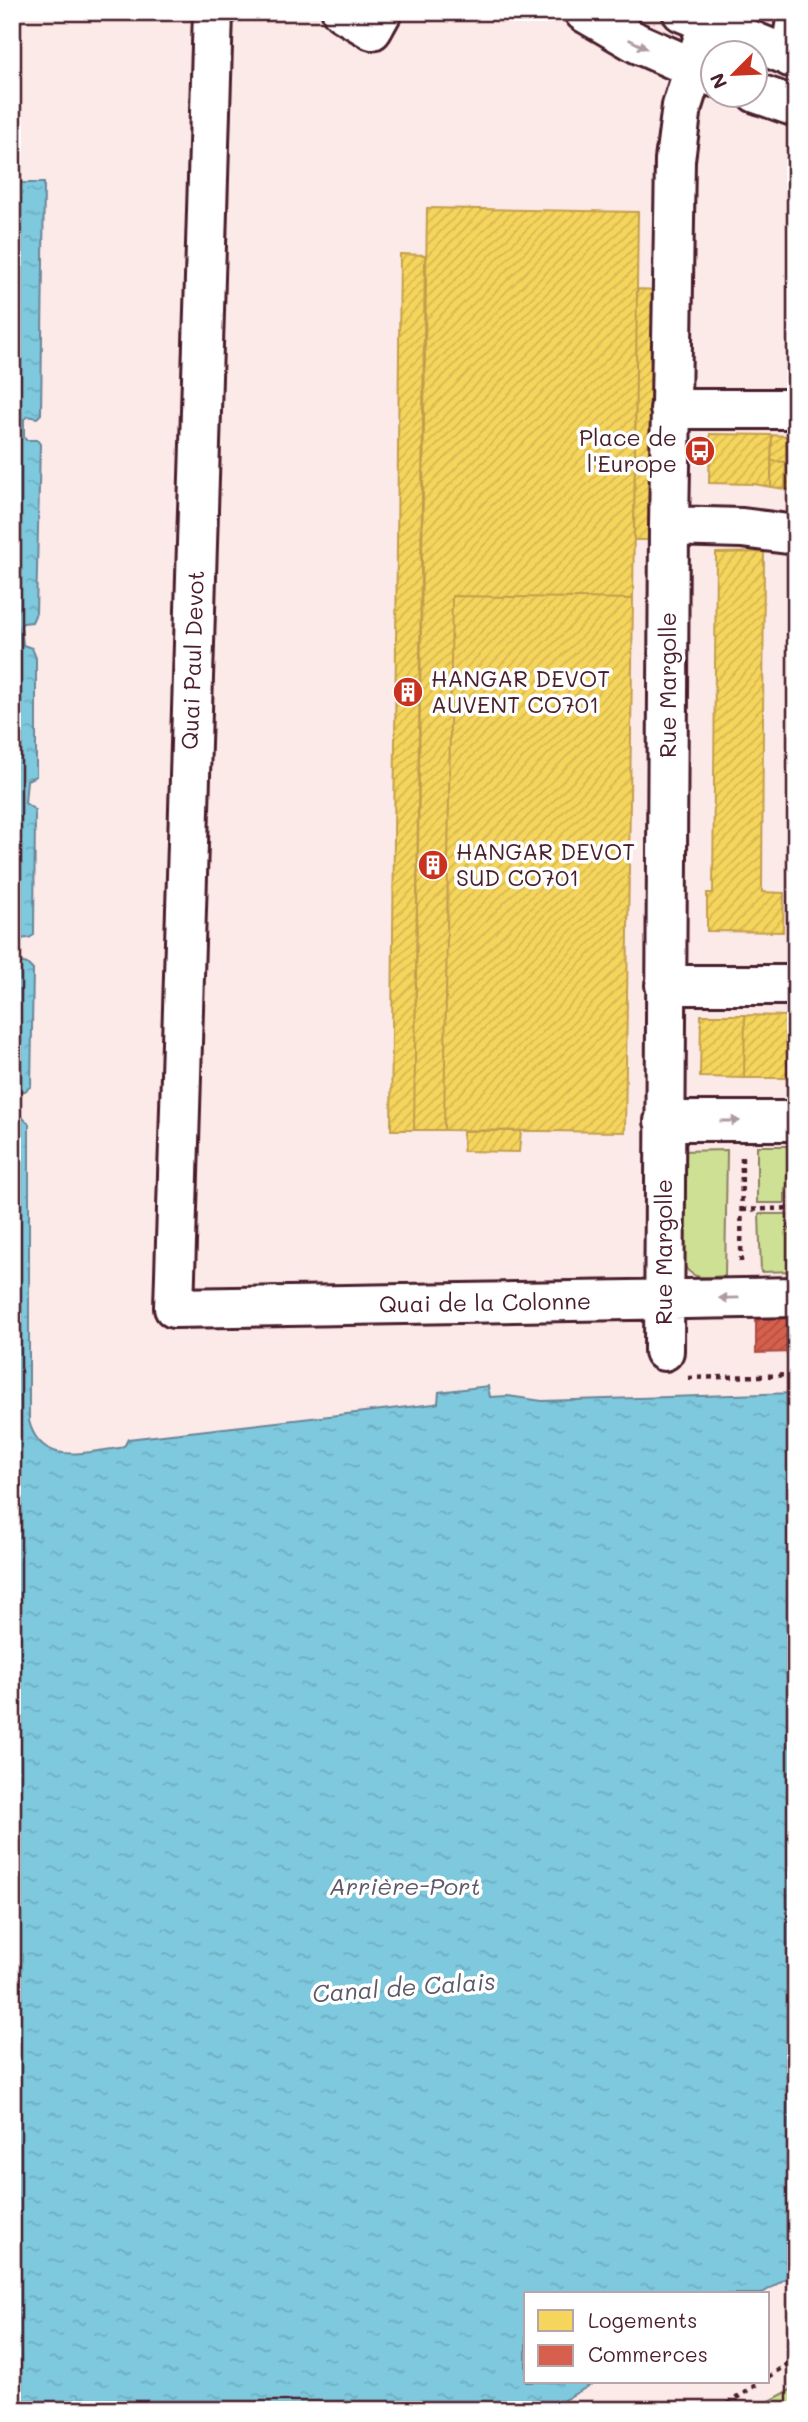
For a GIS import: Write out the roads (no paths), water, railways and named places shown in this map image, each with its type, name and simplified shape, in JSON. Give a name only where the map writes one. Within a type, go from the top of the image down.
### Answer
[{"type":"street","name":"Quai Paul Devot","points":[[174,1308],[213,12]]},
{"type":"street","points":[[342,12],[372,30],[382,12]]},
{"type":"street","points":[[584,12],[628,39],[700,71]]},
{"type":"street","points":[[695,18],[793,58],[796,20]]},
{"type":"street","name":"Rue Margolle","points":[[695,18],[700,49]]},
{"type":"street","name":"Rue Margolle","points":[[664,1351],[670,410],[675,160],[682,106],[700,79]]},
{"type":"street","points":[[770,98],[796,107]]},
{"type":"street","points":[[670,410],[796,409]]},
{"type":"street","points":[[669,526],[742,528],[796,535]]},
{"type":"street","points":[[666,985],[796,985]]},
{"type":"street","points":[[664,1121],[796,1121]]},
{"type":"street","name":"Quai de la Colonne","points":[[174,1308],[796,1297]]},
{"type":"water","name":"Arrière-Port","points":[[12,183],[44,183],[41,414],[37,418],[28,416],[24,419],[24,437],[26,440],[37,440],[40,444],[36,613],[32,622],[21,625],[23,645],[32,648],[36,658],[36,776],[27,780],[25,803],[35,810],[34,935],[18,939],[17,961],[27,964],[33,970],[31,1086],[25,1091],[14,1091],[13,1116],[23,1118],[29,1124],[29,1421],[35,1436],[43,1445],[54,1451],[79,1453],[120,1448],[128,1439],[434,1404],[438,1403],[439,1392],[488,1386],[490,1397],[508,1396],[542,1401],[796,1393],[796,2272],[764,2292],[524,2292],[524,2384],[592,2384],[546,2410],[12,2410]]},
{"type":"place","name":"Place de l'Europe","points":[[700,451]]},
{"type":"place","name":"HANGAR DEVOT AUVENT CO701","points":[[408,692]]},
{"type":"place","name":"HANGAR DEVOT SUD CO701","points":[[433,865]]},
{"type":"water label","name":"Canal de Calais","points":[[404,1988]]}]
